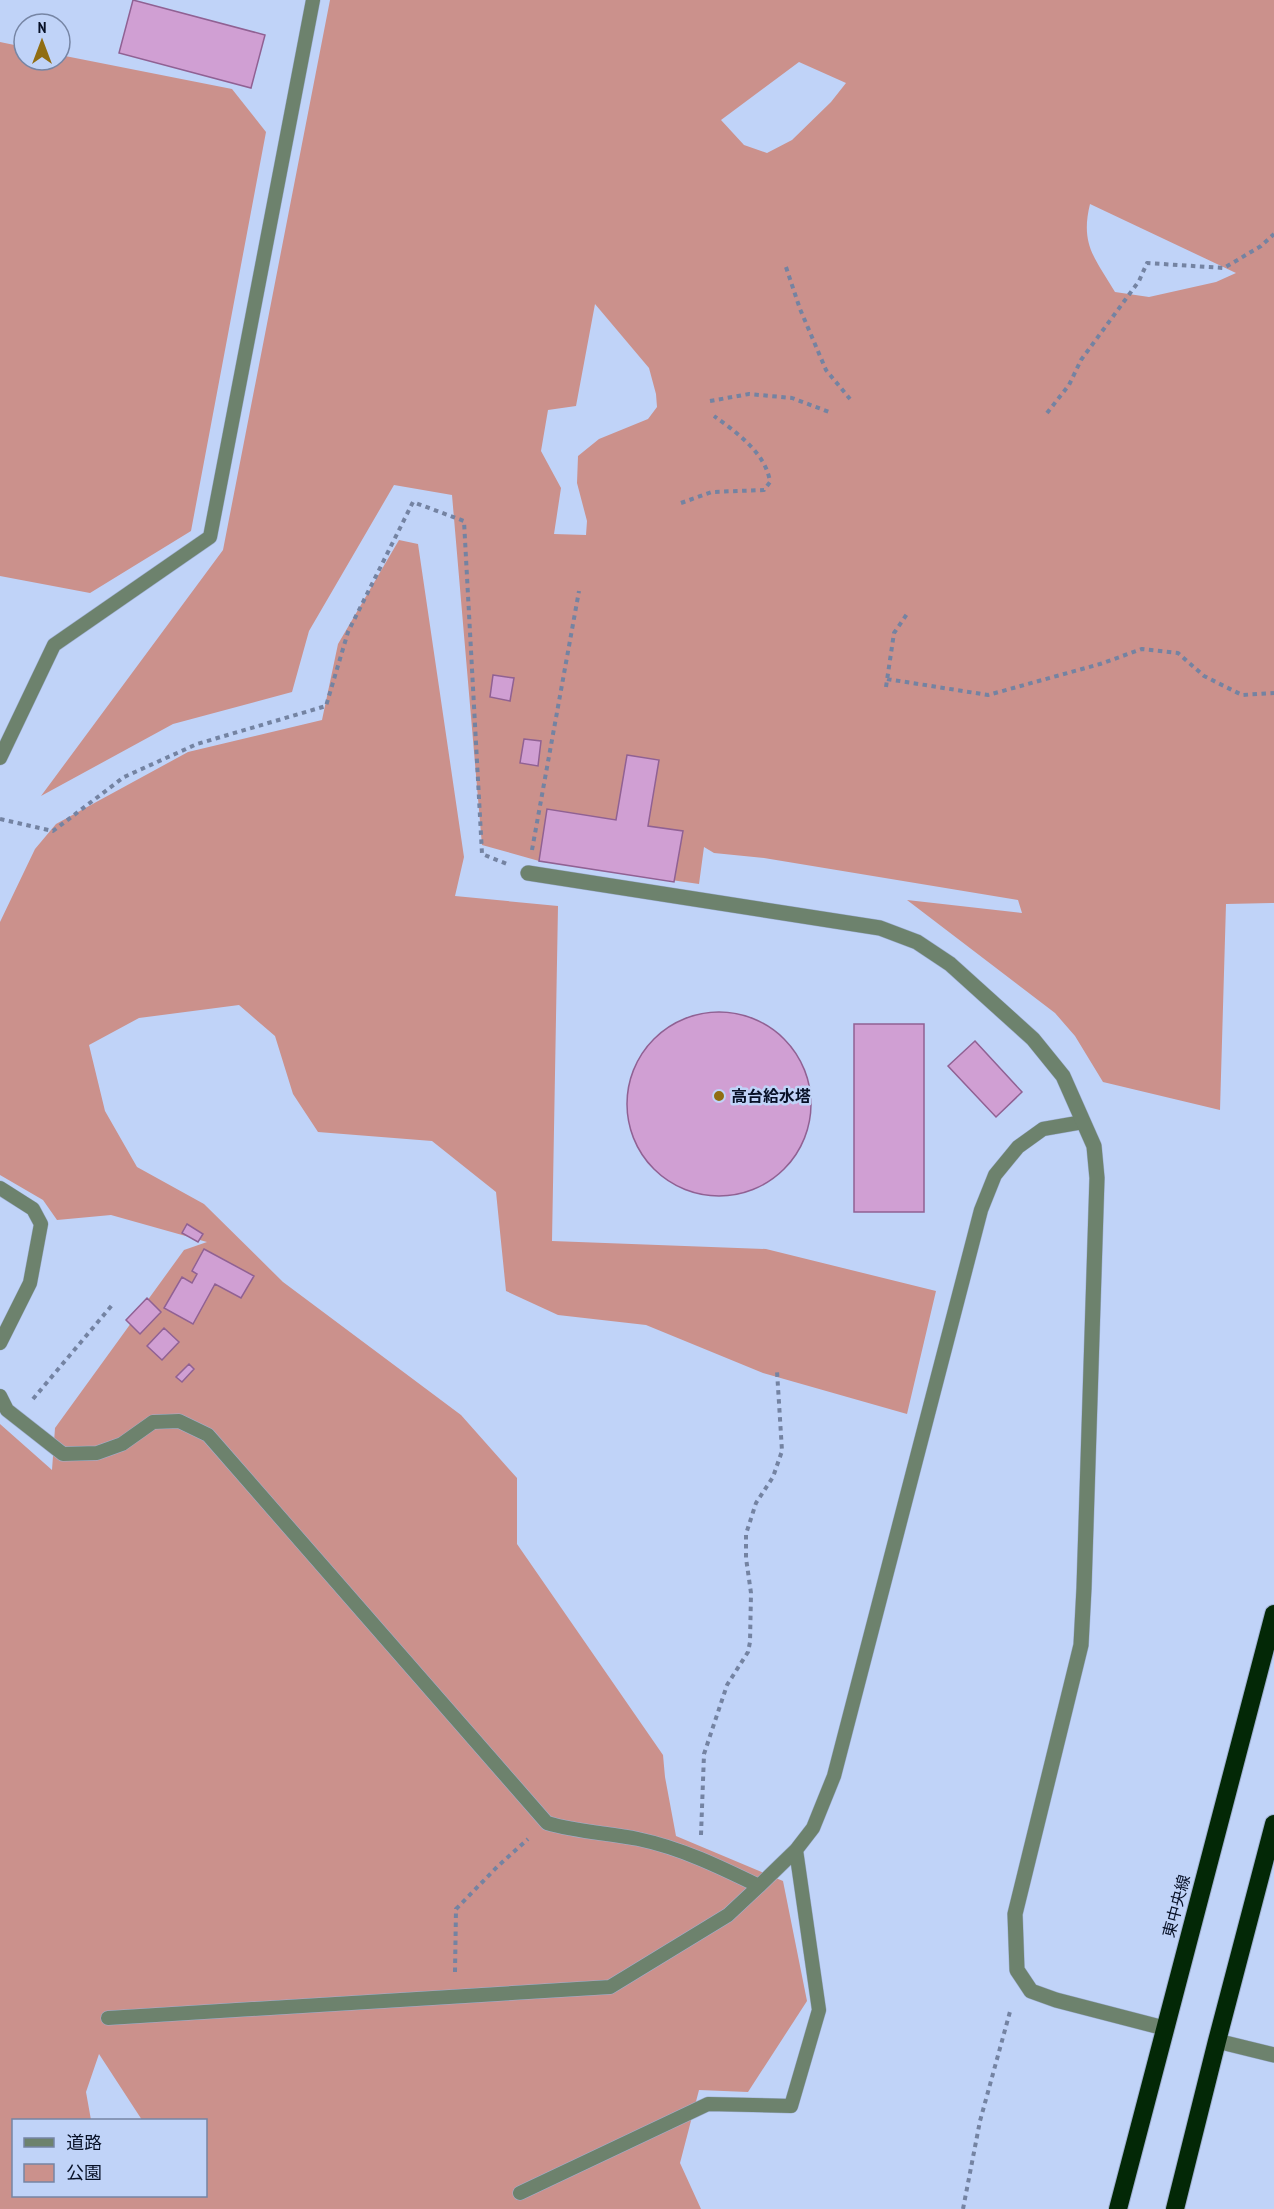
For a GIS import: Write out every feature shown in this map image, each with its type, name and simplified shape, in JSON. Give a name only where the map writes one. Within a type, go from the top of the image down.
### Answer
[{"type":"highway","name":"東中央線","points":[[1118,2209],[1274,1614]]},
{"type":"highway","points":[[1175,2209],[1274,1824]]},
{"type":"street","points":[[528,873],[880,928],[916,942],[950,963],[1033,1039],[1063,1076],[1094,1146],[1097,1178],[1081,1634],[1069,1697],[1015,1914],[1017,1970],[1031,1991],[1056,2000],[1164,2028]]},
{"type":"street","points":[[1217,2041],[1274,2055]]},
{"type":"lane","points":[[0,758],[54,645],[210,537],[314,0]]},
{"type":"lane","points":[[108,2018],[610,1987],[728,1915],[796,1850],[813,1828],[834,1776],[981,1210],[995,1175],[1018,1147],[1043,1129],[1083,1122]]},
{"type":"lane","points":[[0,1188],[33,1209],[40,1224],[30,1283],[0,1342]]},
{"type":"lane","points":[[0,1396],[7,1410],[63,1454],[97,1453],[122,1444],[153,1422],[179,1421],[208,1435],[547,1823],[572,1830],[639,1839],[701,1858],[759,1886]]},
{"type":"lane","points":[[520,2193],[708,2104],[791,2106],[819,2010],[796,1850]]},
{"type":"path","points":[[1047,413],[1069,385],[1088,350],[1139,280],[1147,263],[1224,268],[1261,246],[1274,234]]},
{"type":"path","points":[[786,267],[800,309],[826,370],[850,399]]},
{"type":"path","points":[[710,401],[749,394],[792,398],[832,413]]},
{"type":"path","points":[[681,503],[712,492],[764,490],[770,482],[769,473],[761,459],[736,432],[714,416]]},
{"type":"path","points":[[0,819],[53,831],[124,777],[197,744],[327,706],[348,632],[413,502],[464,521],[482,854],[528,873],[579,591]]},
{"type":"path","points":[[886,687],[894,633],[907,614]]},
{"type":"path","points":[[887,680],[988,695],[1142,650],[1178,653],[1204,676],[1242,695],[1274,693]]},
{"type":"path","points":[[17,1418],[113,1304]]},
{"type":"path","points":[[701,1858],[704,1754],[727,1685],[748,1652],[750,1642],[751,1593],[746,1558],[746,1534],[756,1503],[773,1477],[782,1451],[777,1371]]},
{"type":"path","points":[[455,1996],[456,1909],[497,1867],[547,1823]]},
{"type":"path","points":[[963,2209],[980,2121],[1013,2000],[1031,1991]]},
{"type":"green space","points":[[330,0],[1274,0],[1274,903],[1226,904],[1220,1110],[1103,1082],[1075,1036],[1055,1013],[907,900],[1022,913],[1018,900],[764,858],[714,853],[704,847],[699,884],[539,861],[482,845],[452,495],[394,485],[309,631],[292,692],[173,724],[41,796],[223,550]],"holes":[[[799,62],[846,83],[831,102],[792,140],[767,153],[744,145],[721,120]],[[1090,204],[1236,273],[1216,282],[1149,297],[1115,292],[1091,251],[1087,218]],[[595,304],[649,368],[657,407],[648,419],[599,439],[578,456],[577,483],[587,521],[586,535],[554,534],[561,488],[541,451],[548,410],[576,406]]]},
{"type":"green space","points":[[0,42],[12,44],[12,72],[72,72],[72,57],[232,89],[266,132],[191,531],[90,593],[0,576]]},
{"type":"green space","points":[[399,540],[418,544],[464,857],[455,896],[558,906],[552,1241],[766,1249],[936,1291],[907,1414],[763,1373],[646,1325],[558,1315],[506,1291],[496,1192],[432,1141],[318,1132],[293,1094],[275,1036],[239,1005],[139,1018],[89,1045],[105,1111],[137,1167],[204,1204],[283,1282],[461,1415],[517,1478],[517,1544],[663,1755],[676,1836],[783,1881],[807,2001],[748,2092],[699,2090],[680,2163],[701,2209],[0,2209],[0,1424],[52,1470],[55,1428],[184,1250],[207,1242],[111,1215],[57,1220],[43,1200],[0,1175],[0,922],[35,849],[56,824],[188,752],[322,720],[338,644]]},
{"type":"building","points":[[133,0],[265,35],[251,88],[119,53]]},
{"type":"building","points":[[493,675],[514,678],[510,701],[490,697]]},
{"type":"building","points":[[524,739],[541,741],[538,766],[520,763]]},
{"type":"building","points":[[627,755],[659,760],[648,826],[683,831],[674,882],[539,861],[547,809],[616,820]]},
{"type":"building","name":"高台給水塔","points":[[719,1012],[754,1019],[784,1039],[804,1069],[811,1104],[804,1139],[784,1169],[754,1189],[719,1196],[684,1189],[654,1169],[634,1139],[627,1104],[634,1069],[654,1039],[684,1019]]},
{"type":"building","points":[[854,1024],[924,1024],[924,1212],[854,1212]]},
{"type":"building","points":[[975,1041],[1022,1092],[996,1117],[948,1066]]},
{"type":"building","points":[[187,1224],[203,1234],[198,1242],[182,1233]]},
{"type":"building","points":[[204,1249],[254,1276],[241,1298],[215,1284],[193,1324],[164,1308],[182,1277],[192,1283],[197,1274],[192,1271]]},
{"type":"building","points":[[147,1298],[161,1312],[140,1334],[126,1320]]},
{"type":"building","points":[[164,1328],[179,1342],[162,1360],[147,1346]]},
{"type":"building","points":[[189,1364],[194,1369],[182,1382],[176,1377]]},
{"type":"place","name":"高台給水塔","points":[[719,1096]]}]
